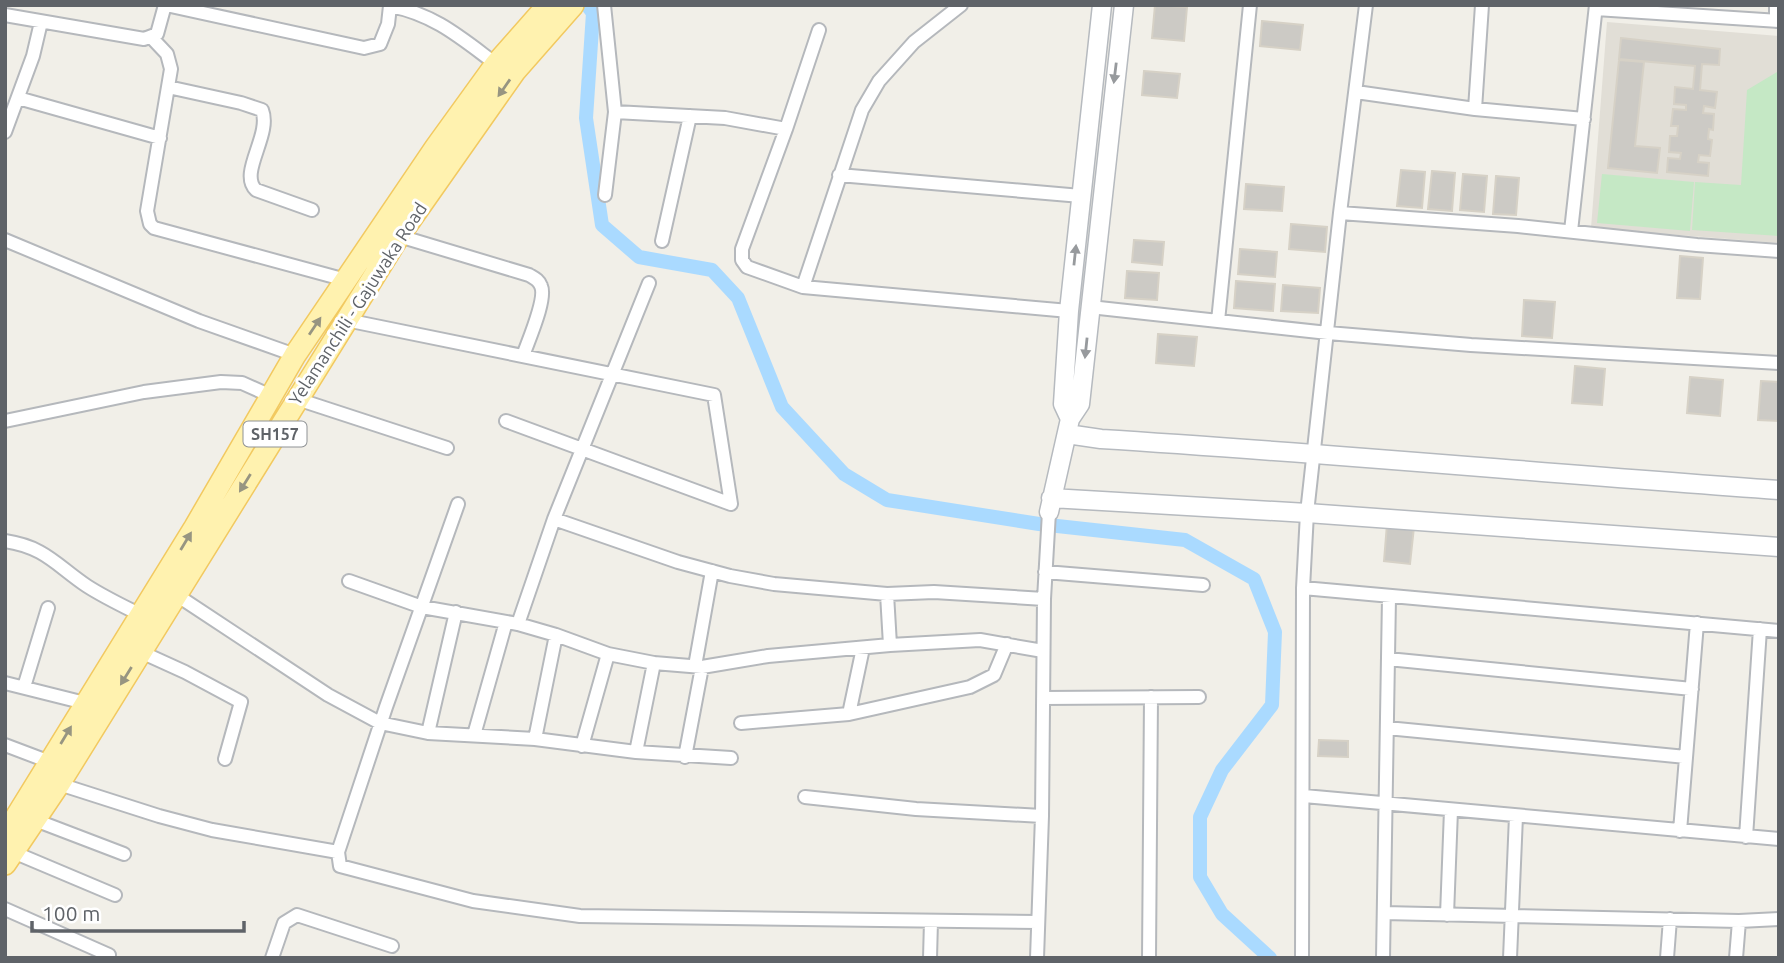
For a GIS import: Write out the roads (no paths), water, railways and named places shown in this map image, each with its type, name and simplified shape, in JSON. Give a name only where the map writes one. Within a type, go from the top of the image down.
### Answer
[{"type":"main road","name":"Yelamanchili - Gajuwaka Road","points":[[8,850],[50,762],[141,615],[295,355],[436,147],[496,64],[523,48],[561,9]]},
{"type":"main road","name":"Yelamanchili - Gajuwaka Road","points":[[8,850],[35,820],[59,784],[399,236],[515,72],[523,48]]},
{"type":"street","points":[[5,15],[144,39],[157,34],[165,5],[365,48],[380,44],[385,36],[389,5],[415,8],[496,64]]},
{"type":"street","points":[[604,5],[615,112],[605,195]]},
{"type":"street","points":[[803,287],[862,110],[879,81],[914,42],[961,5]]},
{"type":"street","points":[[1068,426],[1063,404],[1069,311],[1102,5]]},
{"type":"street","points":[[1037,958],[1047,531],[1050,505],[1068,426],[1080,404],[1124,5]]},
{"type":"street","points":[[1218,321],[1250,5]]},
{"type":"street","points":[[1302,958],[1303,588],[1307,513],[1366,5]]},
{"type":"street","points":[[1475,108],[1482,5]]},
{"type":"street","points":[[1572,231],[1596,7],[1694,11],[1777,21],[1776,5]]},
{"type":"street","points":[[5,132],[33,56],[41,22]]},
{"type":"street","points":[[819,30],[743,249],[742,260],[747,267],[803,287],[1069,311]]},
{"type":"street","points":[[151,37],[170,61],[147,211],[150,224],[154,228],[346,280]]},
{"type":"street","points":[[168,87],[261,110],[264,128],[250,173],[252,186],[256,190],[312,210]]},
{"type":"street","points":[[1356,92],[1584,119]]},
{"type":"street","points":[[18,98],[160,138]]},
{"type":"street","points":[[615,112],[725,118],[786,129]]},
{"type":"street","points":[[662,241],[690,116]]},
{"type":"street","points":[[839,175],[1081,196]]},
{"type":"street","points":[[1340,213],[1779,251]]},
{"type":"street","points":[[399,236],[537,279],[541,285],[542,298],[523,356]]},
{"type":"street","points":[[5,240],[199,321],[295,355]]},
{"type":"street","points":[[474,734],[512,623],[649,283]]},
{"type":"street","points":[[1090,307],[1328,333],[1471,345],[1779,363]]},
{"type":"street","points":[[346,320],[714,395],[731,504],[506,421]]},
{"type":"street","points":[[5,421],[144,392],[221,382],[242,383],[271,396]]},
{"type":"street","points":[[297,399],[447,448]]},
{"type":"street","points":[[1068,426],[1101,439],[1314,452],[1481,468],[1779,490]]},
{"type":"street","points":[[458,504],[380,723],[338,852],[338,863],[346,869],[473,901],[580,916],[1038,922]]},
{"type":"street","points":[[1050,505],[1307,513],[1779,547]]},
{"type":"street","points":[[554,519],[678,562],[774,584],[887,594],[934,592],[1044,599]]},
{"type":"street","points":[[5,541],[37,549],[90,588],[141,615]]},
{"type":"street","points":[[685,757],[712,571]]},
{"type":"street","points":[[1045,572],[1203,585]]},
{"type":"street","points":[[349,581],[422,607],[512,623],[556,635],[608,654],[654,663],[698,667],[768,656],[980,640],[1043,651]]},
{"type":"street","points":[[1303,588],[1779,631]]},
{"type":"street","points":[[175,594],[328,695],[380,723],[428,733],[535,739],[685,757],[731,758]]},
{"type":"street","points":[[887,594],[890,645]]},
{"type":"street","points":[[1383,958],[1389,597]]},
{"type":"street","points":[[24,687],[48,608]]},
{"type":"street","points":[[428,733],[456,612]]},
{"type":"street","points":[[1679,831],[1697,623]]},
{"type":"street","points":[[1746,837],[1760,629]]},
{"type":"street","points":[[535,739],[556,635]]},
{"type":"street","points":[[741,723],[849,714],[970,687],[994,674],[1007,644]]},
{"type":"street","points":[[849,714],[863,648]]},
{"type":"street","points":[[141,652],[241,702],[225,759]]},
{"type":"street","points":[[582,746],[608,654]]},
{"type":"street","points":[[1388,659],[1692,689]]},
{"type":"street","points":[[636,752],[654,663]]},
{"type":"street","points":[[5,683],[85,703]]},
{"type":"street","points":[[1149,958],[1151,697]]},
{"type":"street","points":[[1043,698],[1199,697]]},
{"type":"street","points":[[1387,727],[1686,757]]},
{"type":"street","points":[[5,745],[50,762]]},
{"type":"street","points":[[59,784],[212,830],[338,852]]},
{"type":"street","points":[[1304,796],[1779,839]]},
{"type":"street","points":[[805,797],[916,809],[1042,816]]},
{"type":"street","points":[[1447,915],[1451,810]]},
{"type":"street","points":[[1510,958],[1516,816]]},
{"type":"street","points":[[35,820],[124,854]]},
{"type":"street","points":[[8,850],[116,895]]},
{"type":"street","points":[[5,909],[109,955]]},
{"type":"street","points":[[1384,913],[1739,921],[1779,919]]},
{"type":"street","points":[[272,958],[284,923],[297,915],[392,946]]},
{"type":"street","points":[[1667,958],[1670,919]]},
{"type":"street","points":[[930,958],[931,921]]},
{"type":"street","points":[[1736,958],[1739,921]]},
{"type":"waterway","points":[[587,5],[593,13],[586,118],[602,225],[639,257],[712,270],[738,298],[782,407],[844,474],[887,500],[1039,524],[1185,540],[1254,579],[1275,632],[1272,705],[1222,770],[1200,817],[1200,877],[1222,914],[1270,958]]}]
